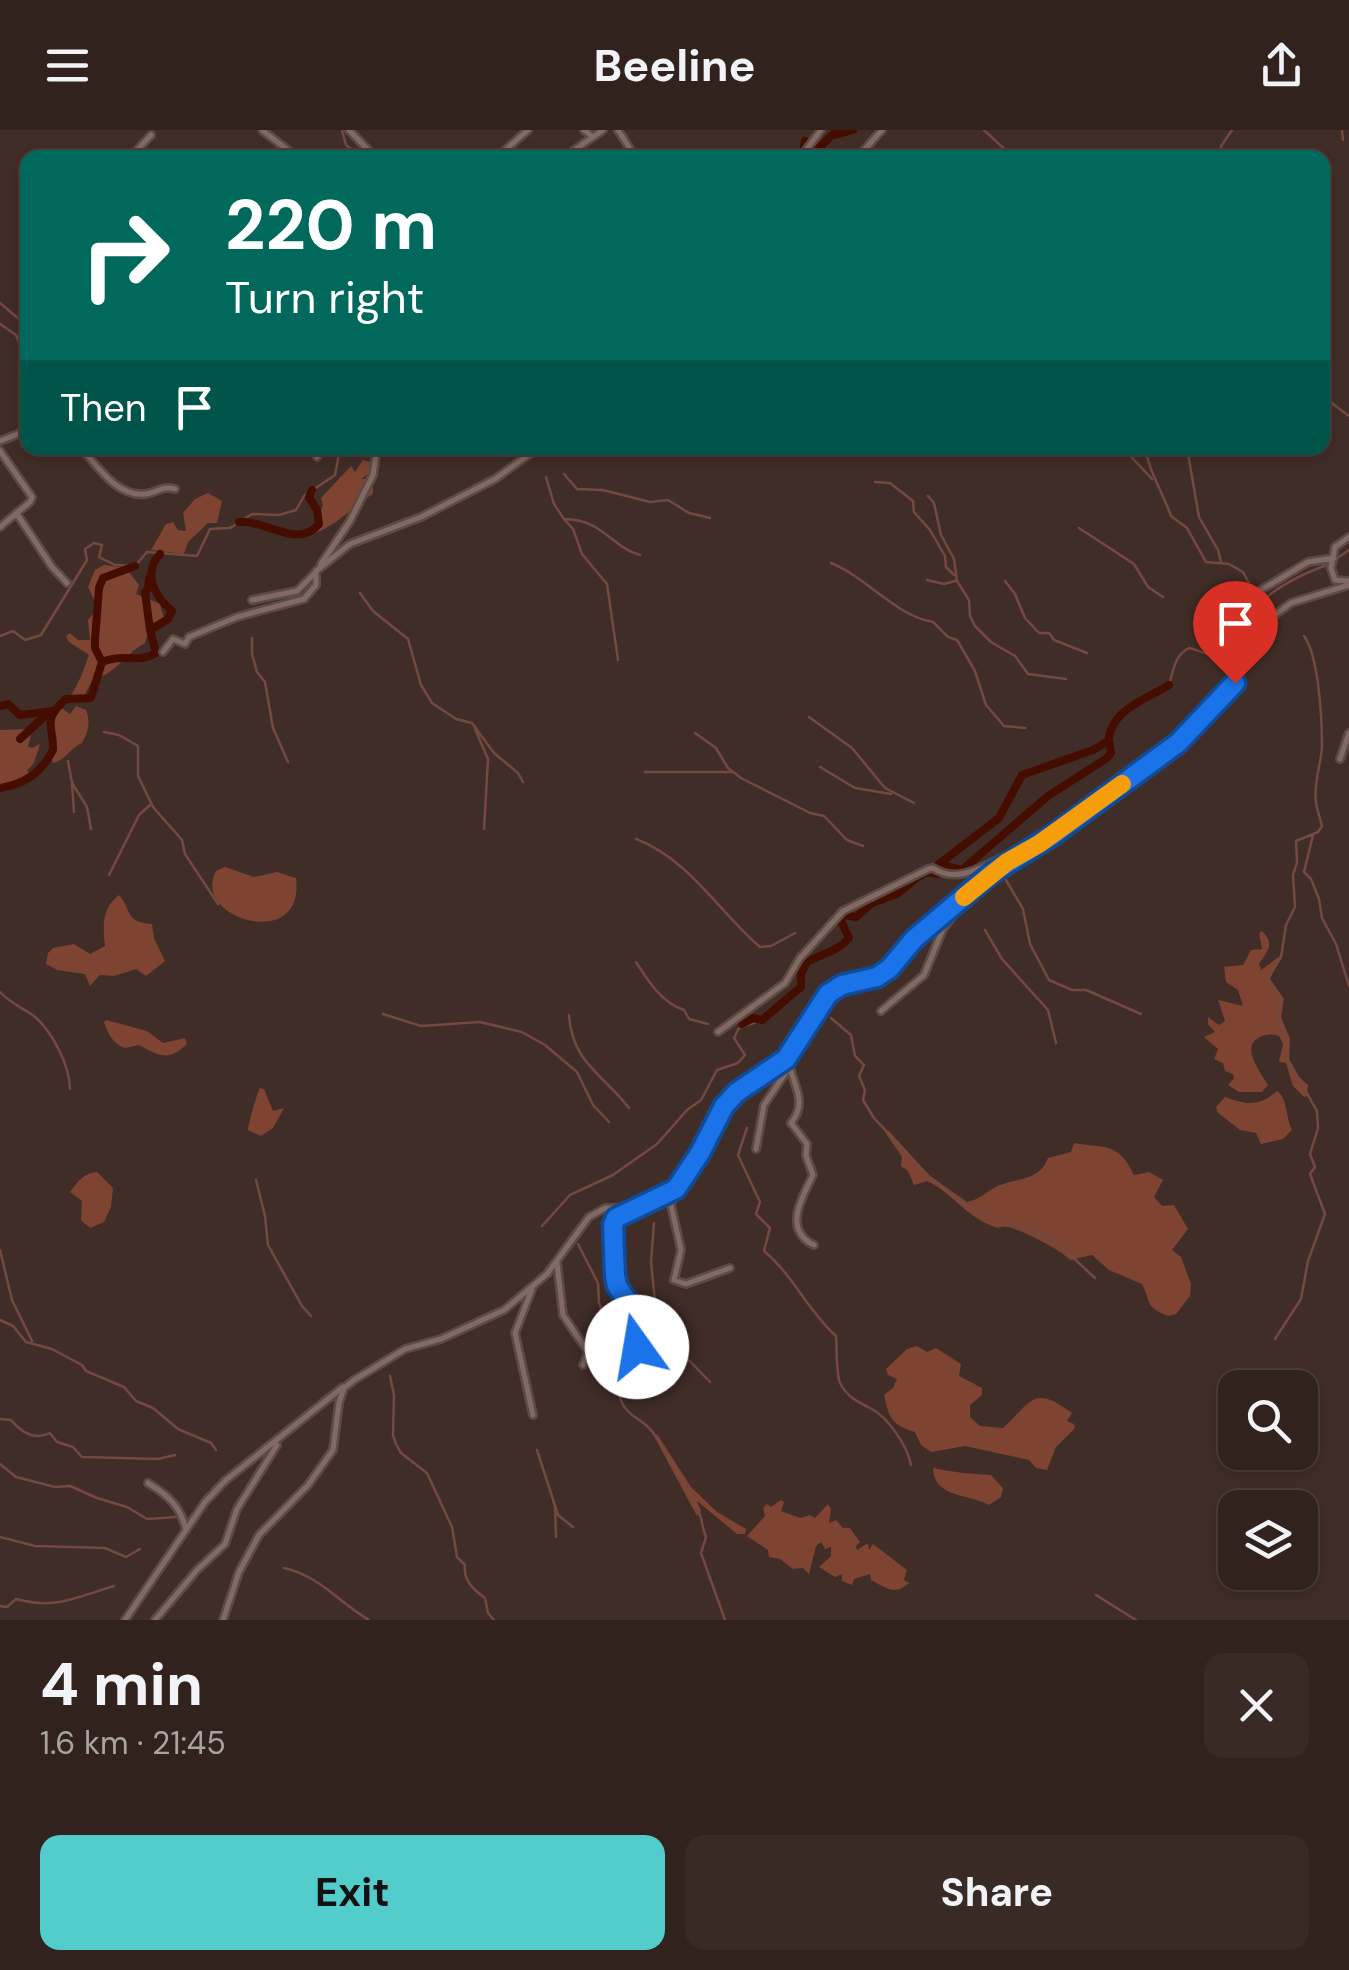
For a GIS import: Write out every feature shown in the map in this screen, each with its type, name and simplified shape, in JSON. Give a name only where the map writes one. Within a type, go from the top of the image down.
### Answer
[{"type":"street","points":[[262,130],[288,150]]},
{"type":"street","points":[[349,130],[368,150]]},
{"type":"street","points":[[505,150],[528,130]]},
{"type":"street","points":[[584,130],[592,137]]},
{"type":"street","points":[[575,150],[603,130]]},
{"type":"street","points":[[863,150],[882,130]]},
{"type":"street","points":[[137,150],[151,135]]},
{"type":"street","points":[[0,451],[32,497],[18,514],[0,526]]},
{"type":"street","points":[[87,455],[114,484],[130,493],[175,489]]},
{"type":"street","points":[[163,652],[173,639],[185,644],[189,638],[237,616],[304,599],[316,585],[316,572],[350,522],[376,466],[377,455]]},
{"type":"street","points":[[252,600],[297,591],[350,544],[422,517],[494,479],[528,455]]},
{"type":"street","points":[[18,514],[67,583]]},
{"type":"street","points":[[1349,537],[1334,547],[1332,576],[1338,582],[1349,583]]},
{"type":"street","points":[[1249,598],[1308,562],[1334,558]]},
{"type":"street","points":[[730,1268],[686,1284],[674,1280],[680,1250],[671,1206],[676,1189],[724,1106],[737,1092],[777,1068],[828,994],[842,985],[877,977],[890,968],[914,939],[976,886],[1178,743],[1235,683],[1251,638],[1272,617],[1291,603],[1349,583]]},
{"type":"street","points":[[1340,759],[1349,733]]},
{"type":"street","points":[[718,1032],[785,983],[800,958],[843,911],[928,869],[942,874],[967,874],[1012,852],[1038,845]]},
{"type":"street","points":[[881,1011],[924,975],[947,922],[976,886]]},
{"type":"street","points":[[788,1056],[800,1094],[791,1123],[807,1144],[806,1156],[813,1175],[800,1203],[796,1225],[801,1238],[814,1245]]},
{"type":"street","points":[[756,1149],[762,1111],[789,1066]]},
{"type":"street","points":[[637,1347],[634,1311],[617,1286],[615,1276],[613,1225],[616,1218],[676,1189]]},
{"type":"street","points":[[126,1620],[204,1502],[226,1480],[354,1380],[405,1349],[441,1339],[504,1310],[557,1260],[588,1217],[605,1208],[634,1208]]},
{"type":"street","points":[[557,1260],[563,1316],[588,1352],[583,1365]]},
{"type":"street","points":[[533,1286],[516,1332],[533,1415]]},
{"type":"street","points":[[223,1620],[239,1572],[260,1535],[308,1485],[333,1450],[344,1388],[354,1380]]},
{"type":"street","points":[[155,1620],[224,1544],[237,1509],[284,1434]]},
{"type":"street","points":[[148,1483],[172,1499],[186,1530]]},
{"type":"shaded area","points":[[363,460],[374,463],[374,470],[361,479],[366,479],[373,494],[315,533],[313,529],[323,505],[321,498],[351,466],[355,472]]},
{"type":"shaded area","points":[[208,493],[222,501],[217,523],[208,523],[188,542],[184,554],[151,550],[166,524],[173,522],[178,530],[186,531],[183,513],[195,499]]},
{"type":"shaded area","points":[[104,565],[126,568],[139,585],[136,594],[160,604],[164,618],[149,628],[145,643],[108,673],[93,679],[84,696],[72,699],[89,655],[66,636],[70,633],[78,640],[90,640],[88,620],[98,608],[88,587],[95,570]]},
{"type":"shaded area","points":[[76,706],[86,710],[86,735],[82,743],[53,763],[55,716],[60,707],[70,714]]},
{"type":"shaded area","points":[[30,729],[28,746],[40,744],[27,771],[31,775],[17,784],[0,786],[0,730]]},
{"type":"shaded area","points":[[225,867],[254,877],[277,872],[296,878],[294,901],[284,915],[268,921],[250,921],[233,914],[219,903],[212,888],[216,871]]},
{"type":"shaded area","points":[[119,895],[133,918],[152,924],[165,961],[146,976],[136,969],[114,976],[100,975],[90,986],[85,974],[57,970],[46,964],[53,948],[74,944],[90,954],[105,946],[106,912]]},
{"type":"shaded area","points":[[1262,931],[1269,944],[1259,964],[1261,970],[1280,956],[1270,979],[1284,999],[1281,1017],[1290,1039],[1289,1059],[1308,1085],[1304,1097],[1293,1086],[1286,1063],[1279,1062],[1283,1044],[1279,1036],[1264,1035],[1252,1044],[1253,1059],[1268,1085],[1262,1092],[1239,1092],[1228,1085],[1233,1074],[1214,1059],[1218,1049],[1204,1037],[1215,1032],[1208,1017],[1219,1025],[1225,1021],[1218,1000],[1243,1006],[1238,990],[1226,982],[1224,967],[1243,965],[1251,950],[1262,949]]},
{"type":"shaded area","points":[[106,1020],[147,1031],[163,1043],[185,1038],[187,1044],[169,1055],[139,1045],[125,1048],[112,1038]]},
{"type":"shaded area","points":[[260,1088],[273,1111],[284,1108],[273,1128],[261,1136],[248,1130]]},
{"type":"shaded area","points":[[1277,1091],[1283,1098],[1292,1130],[1283,1139],[1261,1144],[1256,1133],[1240,1130],[1217,1112],[1216,1107],[1225,1097],[1253,1103]]},
{"type":"shaded area","points":[[888,1130],[929,1175],[967,1202],[998,1186],[1033,1175],[1048,1158],[1071,1152],[1074,1143],[1116,1152],[1134,1175],[1149,1172],[1163,1180],[1154,1197],[1162,1206],[1174,1205],[1188,1229],[1172,1250],[1181,1257],[1191,1284],[1190,1296],[1176,1314],[1160,1313],[1152,1307],[1142,1284],[1109,1270],[1092,1255],[1070,1260],[1022,1232],[983,1222],[927,1181],[914,1185],[901,1166],[902,1157],[885,1132]]},
{"type":"shaded area","points":[[97,1172],[113,1188],[111,1207],[104,1222],[90,1228],[81,1220],[82,1201],[70,1192],[82,1178]]},
{"type":"shaded area","points":[[917,1346],[927,1352],[936,1348],[961,1364],[959,1376],[982,1388],[982,1395],[970,1405],[970,1417],[980,1426],[1003,1428],[1027,1404],[1041,1398],[1072,1413],[1067,1421],[1075,1428],[1056,1447],[1047,1470],[1036,1468],[1029,1460],[965,1446],[931,1452],[921,1445],[915,1432],[896,1423],[884,1395],[897,1379],[888,1375],[886,1369],[907,1349]]},
{"type":"shaded area","points":[[657,1434],[691,1487],[717,1512],[746,1529],[745,1534],[737,1534],[697,1501],[701,1511],[697,1516],[655,1438]]},
{"type":"shaded area","points":[[933,1468],[991,1475],[1003,1488],[1001,1497],[989,1505],[945,1490],[935,1478]]},
{"type":"shaded area","points":[[781,1500],[781,1511],[800,1518],[815,1518],[828,1504],[829,1523],[836,1520],[843,1528],[850,1528],[860,1542],[857,1550],[868,1543],[869,1550],[873,1544],[907,1570],[904,1580],[909,1583],[890,1589],[871,1580],[870,1574],[854,1579],[852,1585],[842,1581],[842,1574],[835,1577],[819,1567],[831,1556],[831,1547],[825,1549],[821,1542],[816,1546],[809,1574],[803,1568],[793,1569],[780,1559],[769,1557],[768,1550],[747,1536],[765,1516],[763,1508]]},
{"type":"waterway","points":[[342,130],[346,145],[353,150]]},
{"type":"waterway","points":[[822,150],[837,130]]},
{"type":"waterway","points":[[831,136],[853,130]]},
{"type":"waterway","points":[[984,130],[1005,150]]},
{"type":"waterway","points":[[1221,150],[1232,130]]},
{"type":"waterway","points":[[1342,130],[1343,140]]},
{"type":"waterway","points":[[803,150],[805,141]]},
{"type":"waterway","points":[[816,150],[822,145]]},
{"type":"waterway","points":[[0,303],[20,320]]},
{"type":"waterway","points":[[0,324],[16,335],[20,345]]},
{"type":"waterway","points":[[1330,400],[1349,416]]},
{"type":"waterway","points":[[0,636],[13,631],[25,640],[41,635],[87,560],[85,549],[94,543],[102,545],[99,557],[115,565],[135,566],[147,552],[197,556],[210,529],[230,528],[252,514],[279,515],[296,510],[304,496],[335,475],[339,455]]},
{"type":"waterway","points":[[1130,455],[1152,479]]},
{"type":"waterway","points":[[1147,455],[1171,516],[1187,528],[1206,562],[1229,564],[1243,572],[1253,591]]},
{"type":"waterway","points":[[1188,455],[1199,517],[1221,562]]},
{"type":"waterway","points":[[564,474],[577,489],[603,490],[650,502],[668,500],[689,513],[710,518]]},
{"type":"waterway","points":[[546,477],[554,504],[564,519],[598,528],[640,555]]},
{"type":"waterway","points":[[875,482],[890,483],[913,501],[914,512],[930,530],[945,556],[946,567],[954,575]]},
{"type":"waterway","points":[[239,522],[291,534],[311,531],[319,524],[309,497],[312,490]]},
{"type":"waterway","points":[[928,496],[934,503],[941,535],[954,559],[957,581],[969,600],[975,626],[991,642],[1015,656],[1028,674],[1066,679]]},
{"type":"waterway","points":[[564,519],[573,529],[582,554],[607,584],[618,660]]},
{"type":"waterway","points":[[1079,528],[1134,564],[1148,587],[1163,597]]},
{"type":"waterway","points":[[1336,559],[1349,550]]},
{"type":"waterway","points":[[0,788],[25,780],[43,765],[53,750],[51,718],[66,699],[91,698],[102,662],[156,653],[150,630],[168,619],[172,611],[160,599],[151,577],[160,554]]},
{"type":"waterway","points":[[831,563],[957,640],[975,671],[986,705],[1004,726],[1025,728]]},
{"type":"waterway","points":[[1169,685],[1184,651],[1189,648],[1213,654],[1230,648],[1268,596],[1330,564]]},
{"type":"waterway","points":[[102,662],[95,648],[99,588],[103,578],[135,566]]},
{"type":"waterway","points":[[149,578],[145,592],[150,630]]},
{"type":"waterway","points":[[927,580],[944,584],[955,581]]},
{"type":"waterway","points":[[1005,581],[1025,618],[1039,633],[1049,633],[1054,640],[1087,653]]},
{"type":"waterway","points":[[360,593],[373,611],[408,639],[421,685],[432,703],[456,719],[472,723],[523,782]]},
{"type":"waterway","points":[[1275,1339],[1301,1299],[1308,1261],[1325,1214],[1310,1174],[1315,1167],[1310,1154],[1318,1128],[1317,1111],[1288,1060],[1288,1042],[1278,1020],[1281,998],[1268,978],[1281,957],[1286,925],[1295,907],[1296,841],[1318,832],[1322,826],[1315,795],[1322,747],[1320,705],[1313,658],[1304,636]]},
{"type":"waterway","points":[[252,638],[252,654],[257,672],[265,682],[273,728],[288,762]]},
{"type":"waterway","points":[[939,864],[999,818],[1022,775],[1108,741],[1123,713],[1169,685]]},
{"type":"waterway","points":[[0,706],[8,704],[20,715],[54,711]]},
{"type":"waterway","points":[[20,739],[46,715]]},
{"type":"waterway","points":[[809,717],[852,748],[885,788],[914,803]]},
{"type":"waterway","points":[[475,729],[488,759],[484,829]]},
{"type":"waterway","points":[[104,732],[138,746],[138,776],[153,807],[182,840],[185,854],[218,904]]},
{"type":"waterway","points":[[695,733],[716,748],[728,768],[741,778],[810,813],[824,816],[847,840],[863,846]]},
{"type":"waterway","points":[[742,1024],[753,1018],[762,1020],[801,987],[806,963],[849,938],[841,921],[843,915],[856,917],[872,903],[897,894],[927,872],[938,874],[939,864],[962,870],[1048,796],[1107,758],[1111,753],[1109,741]]},
{"type":"waterway","points":[[68,761],[72,783],[87,807],[91,829]]},
{"type":"waterway","points":[[820,767],[855,788],[891,794]]},
{"type":"waterway","points":[[645,772],[732,772]]},
{"type":"waterway","points":[[72,784],[74,812]]},
{"type":"waterway","points":[[109,875],[139,815],[150,805]]},
{"type":"waterway","points":[[1313,835],[1304,872],[1319,899],[1322,918],[1336,944],[1349,986]]},
{"type":"waterway","points":[[636,839],[672,859],[760,947],[771,946],[795,933]]},
{"type":"waterway","points":[[1006,880],[1023,909],[1030,944],[1049,980],[1072,990],[1086,990],[1141,1014]]},
{"type":"waterway","points":[[985,930],[1002,959],[1048,1010],[1056,1043]]},
{"type":"waterway","points":[[636,962],[662,997],[684,1010],[689,1019],[708,1024]]},
{"type":"waterway","points":[[0,992],[47,1030],[59,1049],[70,1089]]},
{"type":"waterway","points":[[383,1014],[421,1026],[480,1022],[522,1032],[545,1045],[577,1072],[593,1105],[609,1122]]},
{"type":"waterway","points":[[569,1015],[582,1057],[629,1108]]},
{"type":"waterway","points":[[831,1018],[851,1035],[855,1056],[864,1065],[859,1076],[865,1090],[863,1100],[874,1118],[930,1178],[961,1203],[1054,1240],[1095,1278]]},
{"type":"waterway","points":[[542,1226],[570,1195],[613,1175],[657,1144],[701,1100],[717,1070],[738,1063],[745,1055],[734,1038],[739,1028],[762,1020]]},
{"type":"waterway","points":[[747,1128],[738,1155],[760,1202],[756,1214],[770,1228],[764,1251],[836,1336],[843,1388],[890,1425],[911,1465]]},
{"type":"waterway","points":[[256,1180],[268,1245],[311,1316]]},
{"type":"waterway","points":[[654,1223],[651,1262],[657,1321],[710,1382]]},
{"type":"waterway","points":[[578,1244],[598,1283],[599,1303],[620,1366],[622,1403],[651,1430],[698,1509],[706,1537],[701,1553],[725,1620]]},
{"type":"waterway","points":[[0,1250],[12,1300],[32,1341]]},
{"type":"waterway","points":[[0,1320],[13,1326],[26,1342],[52,1349],[86,1371],[124,1387],[136,1401],[153,1408],[178,1429],[211,1443],[216,1450]]},
{"type":"waterway","points":[[390,1376],[396,1444],[401,1453],[427,1473],[452,1527],[457,1557],[465,1565],[473,1588],[485,1598],[494,1620]]},
{"type":"waterway","points":[[0,1419],[11,1420],[33,1436],[50,1433],[82,1457],[158,1459],[175,1455]]},
{"type":"waterway","points":[[537,1450],[558,1515],[573,1527]]},
{"type":"waterway","points":[[0,1464],[16,1477],[55,1487],[70,1486],[127,1507],[147,1519],[176,1517]]},
{"type":"waterway","points":[[555,1507],[556,1537]]},
{"type":"waterway","points":[[0,1537],[35,1546],[105,1548],[126,1557],[140,1549]]},
{"type":"waterway","points":[[284,1568],[319,1583],[369,1620]]},
{"type":"waterway","points":[[0,1606],[7,1607],[16,1599],[66,1601],[114,1586]]},
{"type":"waterway","points":[[1096,1595],[1136,1620]]},
{"type":"slow traffic","points":[[964,897],[1007,862],[1053,835],[1122,784]]},
{"type":"route","points":[[637,1347],[634,1311],[617,1286],[615,1276],[616,1218],[676,1189],[724,1106],[737,1092],[786,1059],[828,994],[842,985],[877,977],[890,968],[914,939],[992,873],[1053,835],[1178,743],[1235,683]]}]
